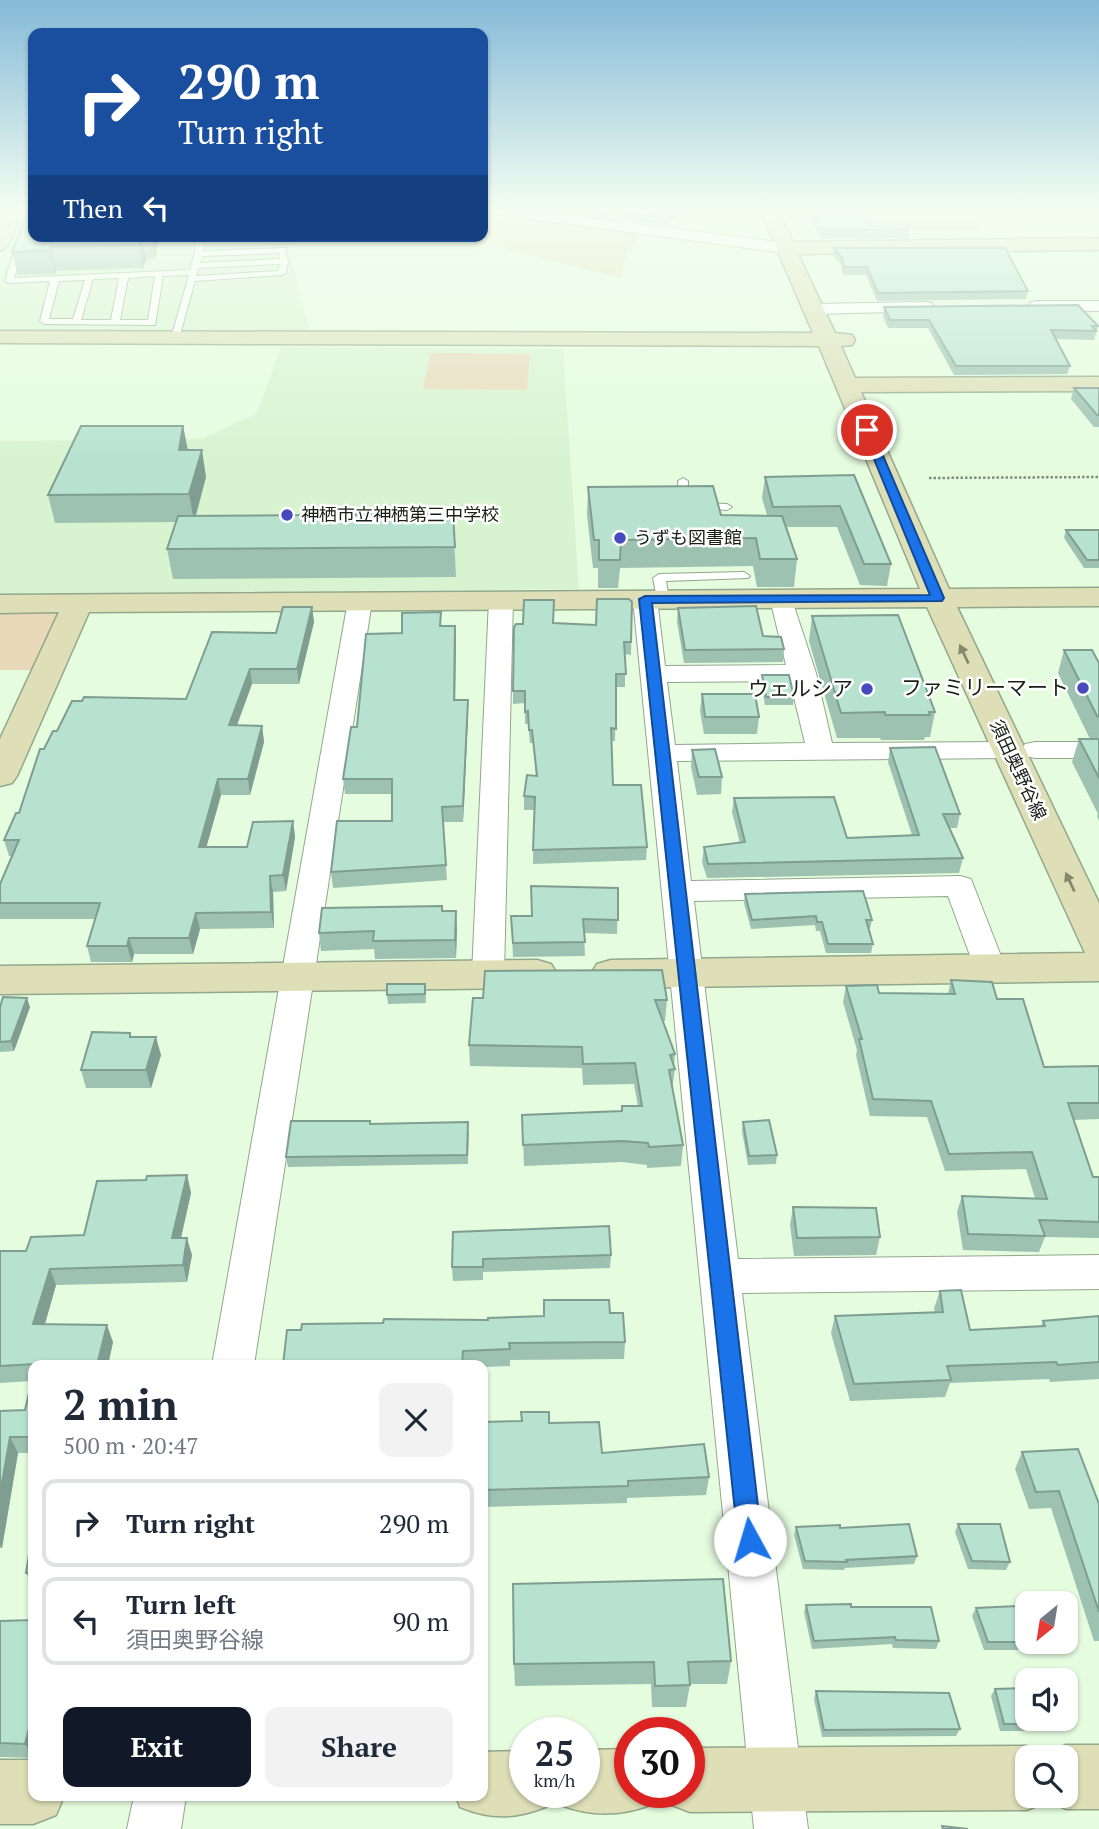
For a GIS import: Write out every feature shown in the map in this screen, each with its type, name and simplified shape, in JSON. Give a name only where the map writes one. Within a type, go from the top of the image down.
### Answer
[{"type":"street","name":"須田奥野谷線","points":[[815,295],[950,598],[1022,750],[1099,944]]},
{"type":"street","points":[[1018,306],[1099,306]]},
{"type":"street","points":[[821,309],[937,307]]},
{"type":"street","points":[[0,337],[835,340]]},
{"type":"street","points":[[857,386],[1099,384]]},
{"type":"street","points":[[0,604],[1099,597]]},
{"type":"street","points":[[654,599],[653,674],[661,753],[722,1276],[778,1803]]},
{"type":"street","points":[[782,599],[821,752]]},
{"type":"street","points":[[488,974],[501,600]]},
{"type":"street","points":[[234,1360],[360,601]]},
{"type":"street","points":[[0,776],[78,603]]},
{"type":"street","points":[[653,674],[803,673]]},
{"type":"street","name":"須田奥野谷線","points":[[1022,750],[1099,886]]},
{"type":"street","points":[[661,753],[1099,750]]},
{"type":"street","points":[[676,891],[960,886],[990,969]]},
{"type":"street","points":[[0,980],[685,974],[1099,967]]},
{"type":"street","points":[[722,1276],[1099,1272]]},
{"type":"street","points":[[1078,1777],[1099,1777]]},
{"type":"street","points":[[705,1784],[778,1803],[1015,1778]]},
{"type":"street","points":[[488,1784],[509,1783]]},
{"type":"street","points":[[0,1792],[28,1792]]},
{"type":"street","points":[[154,1829],[159,1801]]},
{"type":"lane","points":[[51,295],[44,321],[116,323],[152,323],[156,295]]},
{"type":"lane","points":[[76,322],[84,295]]},
{"type":"lane","points":[[116,323],[121,295]]},
{"type":"lane","points":[[175,338],[187,295]]},
{"type":"lane","points":[[683,481],[678,505],[727,508]]},
{"type":"lane","points":[[654,599],[659,578],[744,576]]},
{"type":"path","points":[[929,478],[1099,477]]},
{"type":"shaded area","points":[[0,295],[301,295],[310,333],[0,329]]},
{"type":"shaded area","name":"神栖市立神栖第三中学校","points":[[281,347],[563,349],[579,589],[0,594],[0,441],[203,439],[257,413]]},
{"type":"shaded area","points":[[431,353],[530,354],[527,390],[423,389]]},
{"type":"shaded area","points":[[0,613],[58,613],[31,670],[0,670]]},
{"type":"building","points":[[1078,305],[1098,326],[1092,326],[1096,331],[1051,330],[1070,366],[956,366],[929,320],[890,320],[884,307]]},
{"type":"building","points":[[1074,388],[1099,388],[1099,415],[1097,415]]},
{"type":"building","points":[[81,426],[183,426],[179,450],[202,450],[189,494],[48,495]]},
{"type":"building","points":[[854,475],[891,564],[864,564],[840,506],[773,507],[765,477]]},
{"type":"building","points":[[713,486],[721,515],[782,516],[797,559],[760,559],[756,538],[621,540],[620,560],[599,560],[599,540],[594,540],[588,487]]},
{"type":"building","points":[[453,514],[455,547],[167,549],[178,516]]},
{"type":"building","points":[[1066,530],[1099,530],[1099,560],[1087,560]]},
{"type":"building","points":[[597,599],[629,599],[632,602],[631,642],[624,642],[626,674],[616,674],[616,729],[611,728],[613,785],[641,785],[647,847],[533,850],[535,797],[524,796],[527,775],[537,776],[532,730],[529,730],[528,711],[525,712],[525,691],[513,691],[514,627],[516,624],[523,624],[524,600],[554,600],[553,623],[596,625]]},
{"type":"building","points":[[756,606],[763,636],[781,637],[784,649],[685,650],[678,608]]},
{"type":"building","points":[[283,607],[312,607],[297,669],[250,669],[229,725],[262,726],[248,779],[218,779],[199,847],[247,847],[253,822],[293,821],[283,875],[270,876],[271,912],[196,913],[189,938],[129,938],[127,946],[87,946],[100,903],[0,903],[0,884],[19,840],[4,840],[16,813],[19,813],[40,749],[44,749],[53,731],[57,731],[72,701],[82,701],[84,697],[186,699],[212,632],[276,633]]},
{"type":"building","points":[[441,612],[440,626],[455,626],[454,700],[468,700],[463,806],[442,807],[446,865],[331,872],[337,821],[392,821],[392,779],[343,779],[351,727],[357,727],[366,634],[402,633],[402,613]]},
{"type":"building","name":"ウェルシア","points":[[898,615],[935,712],[929,712],[930,715],[841,713],[812,616]]},
{"type":"building","points":[[1064,650],[1092,650],[1099,663],[1099,717],[1097,716]]},
{"type":"building","points":[[762,675],[789,675],[794,697],[766,697]]},
{"type":"building","points":[[702,694],[755,694],[759,717],[705,717]]},
{"type":"building","points":[[1079,739],[1099,739],[1099,778]]},
{"type":"building","points":[[935,747],[960,814],[943,814],[963,858],[708,864],[704,847],[745,842],[734,798],[834,797],[847,838],[919,835],[890,748]]},
{"type":"building","points":[[715,749],[722,777],[699,777],[692,750]]},
{"type":"building","points":[[531,886],[618,888],[618,920],[583,919],[585,942],[513,943],[511,916],[532,916]]},
{"type":"building","points":[[863,891],[872,920],[866,920],[873,944],[828,944],[822,922],[817,922],[816,916],[752,920],[745,894]]},
{"type":"building","points":[[442,906],[442,911],[456,911],[455,940],[373,941],[374,931],[319,933],[322,908]]},
{"type":"building","points":[[662,970],[667,1000],[655,1000],[675,1054],[670,1055],[675,1069],[669,1070],[683,1145],[649,1147],[648,1143],[623,1141],[523,1145],[522,1115],[622,1111],[622,1106],[642,1106],[635,1063],[583,1064],[582,1047],[469,1045],[473,998],[483,998],[485,971]]},
{"type":"building","points":[[951,980],[992,982],[997,999],[1023,999],[1044,1067],[1099,1066],[1099,1103],[1068,1103],[1093,1177],[1099,1177],[1099,1222],[1039,1220],[1045,1236],[968,1234],[962,1196],[1047,1199],[1032,1152],[949,1154],[931,1101],[873,1099],[859,1039],[862,1039],[846,986],[877,985],[879,993],[955,994]]},
{"type":"building","points":[[387,984],[425,984],[425,994],[387,995]]},
{"type":"building","points":[[3,997],[27,998],[11,1041],[0,1042],[0,1007]]},
{"type":"building","points":[[92,1032],[156,1037],[146,1070],[81,1070]]},
{"type":"building","points":[[769,1120],[777,1155],[749,1156],[743,1122]]},
{"type":"building","points":[[291,1121],[370,1121],[370,1124],[468,1122],[467,1155],[286,1157]]},
{"type":"building","points":[[187,1175],[172,1238],[187,1238],[183,1265],[50,1269],[33,1324],[107,1325],[98,1360],[28,1360],[28,1364],[0,1366],[0,1251],[26,1251],[31,1237],[84,1235],[97,1181],[146,1180],[147,1176]]},
{"type":"building","points":[[793,1207],[876,1208],[880,1237],[797,1238]]},
{"type":"building","points":[[609,1226],[611,1255],[483,1259],[483,1267],[452,1267],[453,1232]]},
{"type":"building","points":[[961,1290],[970,1330],[1045,1326],[1043,1321],[1099,1316],[1099,1362],[947,1366],[951,1380],[854,1384],[835,1316],[943,1312],[940,1291]]},
{"type":"building","points":[[544,1300],[609,1300],[610,1313],[623,1313],[625,1342],[509,1343],[510,1349],[463,1351],[462,1360],[284,1360],[287,1330],[301,1330],[302,1324],[383,1323],[384,1319],[488,1320],[544,1316]]},
{"type":"building","points":[[28,1397],[28,1437],[10,1437],[0,1494],[0,1411],[25,1410]]},
{"type":"building","points":[[521,1412],[549,1412],[549,1423],[599,1422],[602,1453],[704,1444],[709,1477],[628,1481],[628,1486],[488,1490],[488,1422],[522,1421]]},
{"type":"building","points":[[1078,1449],[1099,1504],[1099,1612],[1059,1491],[1036,1492],[1022,1452]]},
{"type":"building","points":[[909,1524],[917,1556],[846,1560],[847,1562],[805,1561],[796,1527],[840,1525],[840,1528]]},
{"type":"building","points":[[958,1524],[1000,1524],[1010,1562],[972,1561]]},
{"type":"building","points":[[723,1579],[731,1661],[688,1662],[690,1685],[655,1686],[654,1662],[514,1664],[513,1584]]},
{"type":"building","points":[[851,1604],[851,1607],[931,1607],[939,1641],[896,1640],[895,1637],[814,1641],[806,1605]]},
{"type":"building","points":[[1015,1606],[1015,1642],[988,1642],[976,1608]]},
{"type":"building","points":[[28,1620],[28,1732],[25,1744],[0,1743],[0,1621]]},
{"type":"building","points":[[1015,1688],[1015,1724],[1004,1724],[995,1689]]},
{"type":"building","points":[[816,1691],[949,1693],[960,1729],[824,1730]]},
{"type":"building","points":[[942,1826],[968,1829],[943,1829]]},
{"type":"place","name":"神栖市立神栖第三中学校","points":[[287,515]]},
{"type":"place","name":"うずも図書館","points":[[620,538]]},
{"type":"place","name":"ファミリーマート","points":[[1083,688]]},
{"type":"place","name":"ウェルシア","points":[[867,689]]},
{"type":"route","points":[[750,1540],[645,599],[938,598],[867,430]]}]
